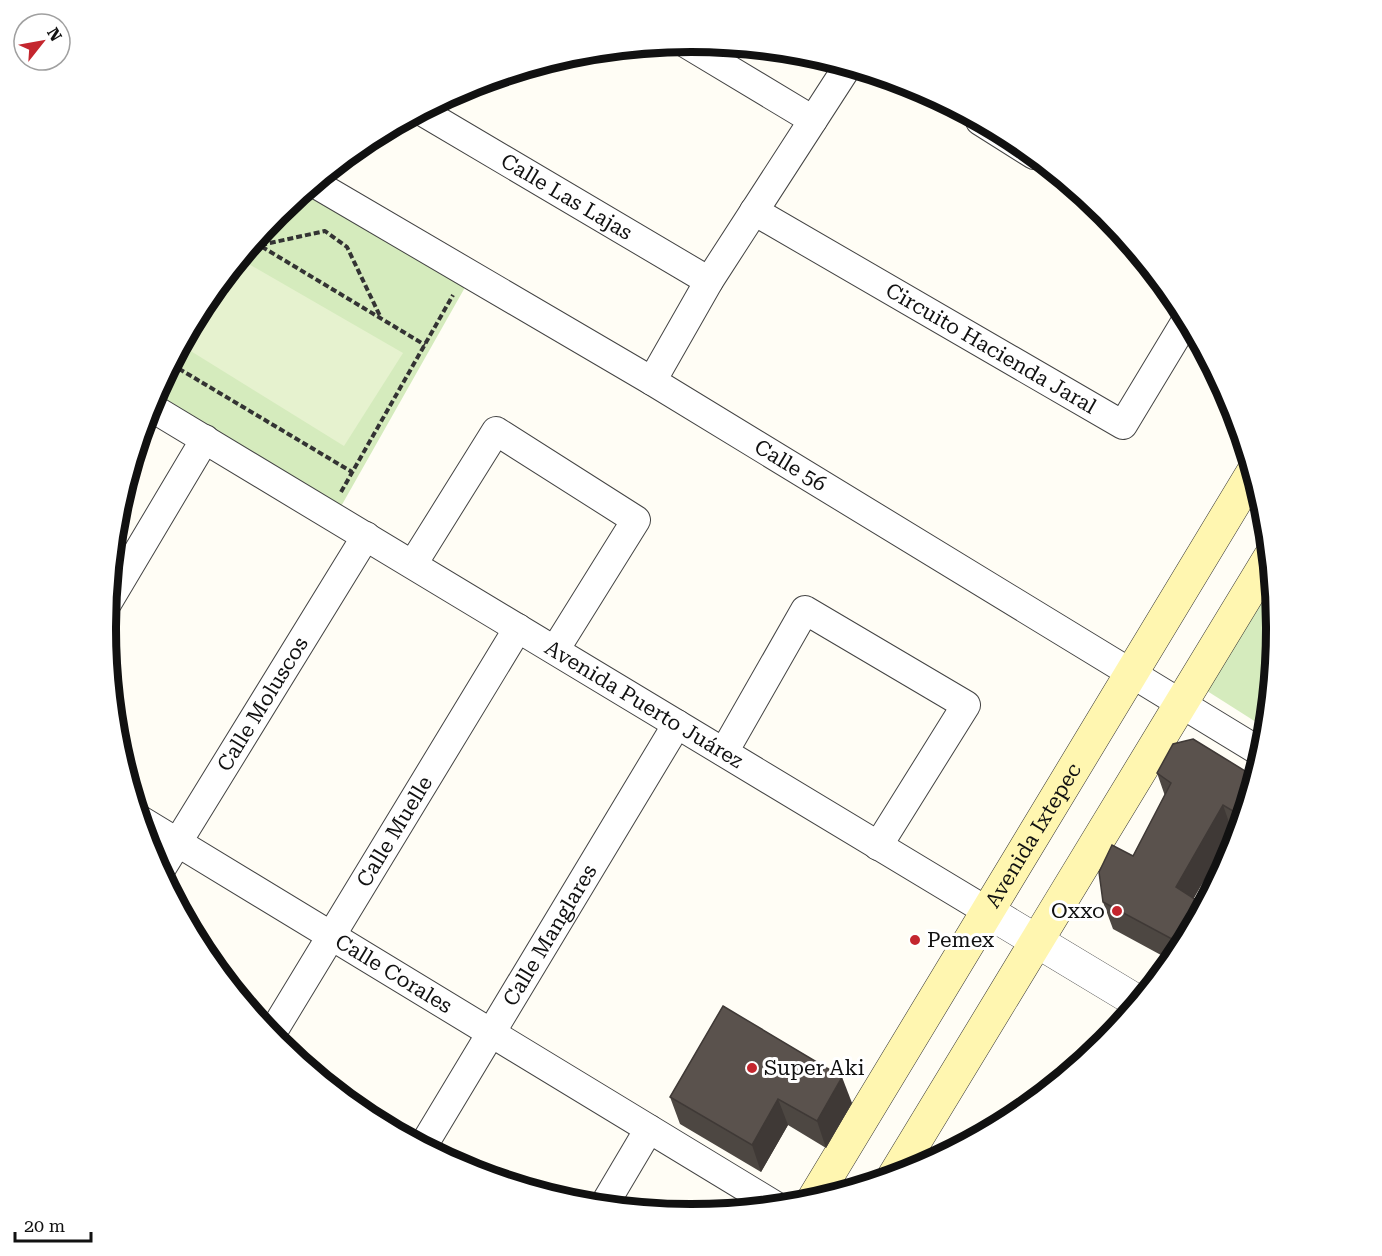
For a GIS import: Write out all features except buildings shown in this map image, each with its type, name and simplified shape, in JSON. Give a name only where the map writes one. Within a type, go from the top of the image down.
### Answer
[{"type":"main road","name":"Avenida Ixtepec","points":[[820,1188],[1247,481]]},
{"type":"main road","points":[[910,1160],[1037,941],[1263,568]]},
{"type":"street","points":[[701,53],[813,120]]},
{"type":"street","points":[[652,381],[709,281],[843,73]]},
{"type":"street","name":"Calle Las Lajas","points":[[431,114],[709,281]]},
{"type":"street","name":"Calle 56","points":[[321,187],[652,381],[1253,748]]},
{"type":"street","name":"Circuito Hacienda Jaral","points":[[754,211],[1123,425],[1182,328]]},
{"type":"street","name":"Avenida Puerto Juárez","points":[[158,411],[1131,998]]},
{"type":"street","points":[[413,564],[496,431],[636,520],[555,650]]},
{"type":"street","points":[[117,586],[205,439]]},
{"type":"street","name":"Calle Moluscos","points":[[165,862],[366,536]]},
{"type":"street","points":[[724,752],[805,610],[966,705],[878,846]]},
{"type":"street","name":"Calle Muelle","points":[[276,1026],[518,628]]},
{"type":"street","name":"Calle Manglares","points":[[427,1139],[677,724]]},
{"type":"street","name":"Calle Corales","points":[[151,826],[765,1199]]},
{"type":"street","points":[[608,1198],[649,1129]]},
{"type":"path","points":[[261,246],[325,231],[346,247],[381,319]]},
{"type":"path","points":[[261,246],[425,345]]},
{"type":"path","points":[[328,513],[467,272]]},
{"type":"path","points":[[178,368],[352,472]]},
{"type":"green space","points":[[321,187],[472,275],[335,517],[159,408],[193,340],[212,308],[234,278],[284,221]]},
{"type":"green space","points":[[247,263],[403,353],[344,446],[188,349],[212,308]]},
{"type":"green space","points":[[1265,593],[1265,666],[1258,723],[1204,689]]},
{"type":"place","name":"Oxxo","points":[[1117,911]]},
{"type":"place","name":"Pemex","points":[[915,940]]},
{"type":"place","name":"Super Aki","points":[[752,1068]]}]
